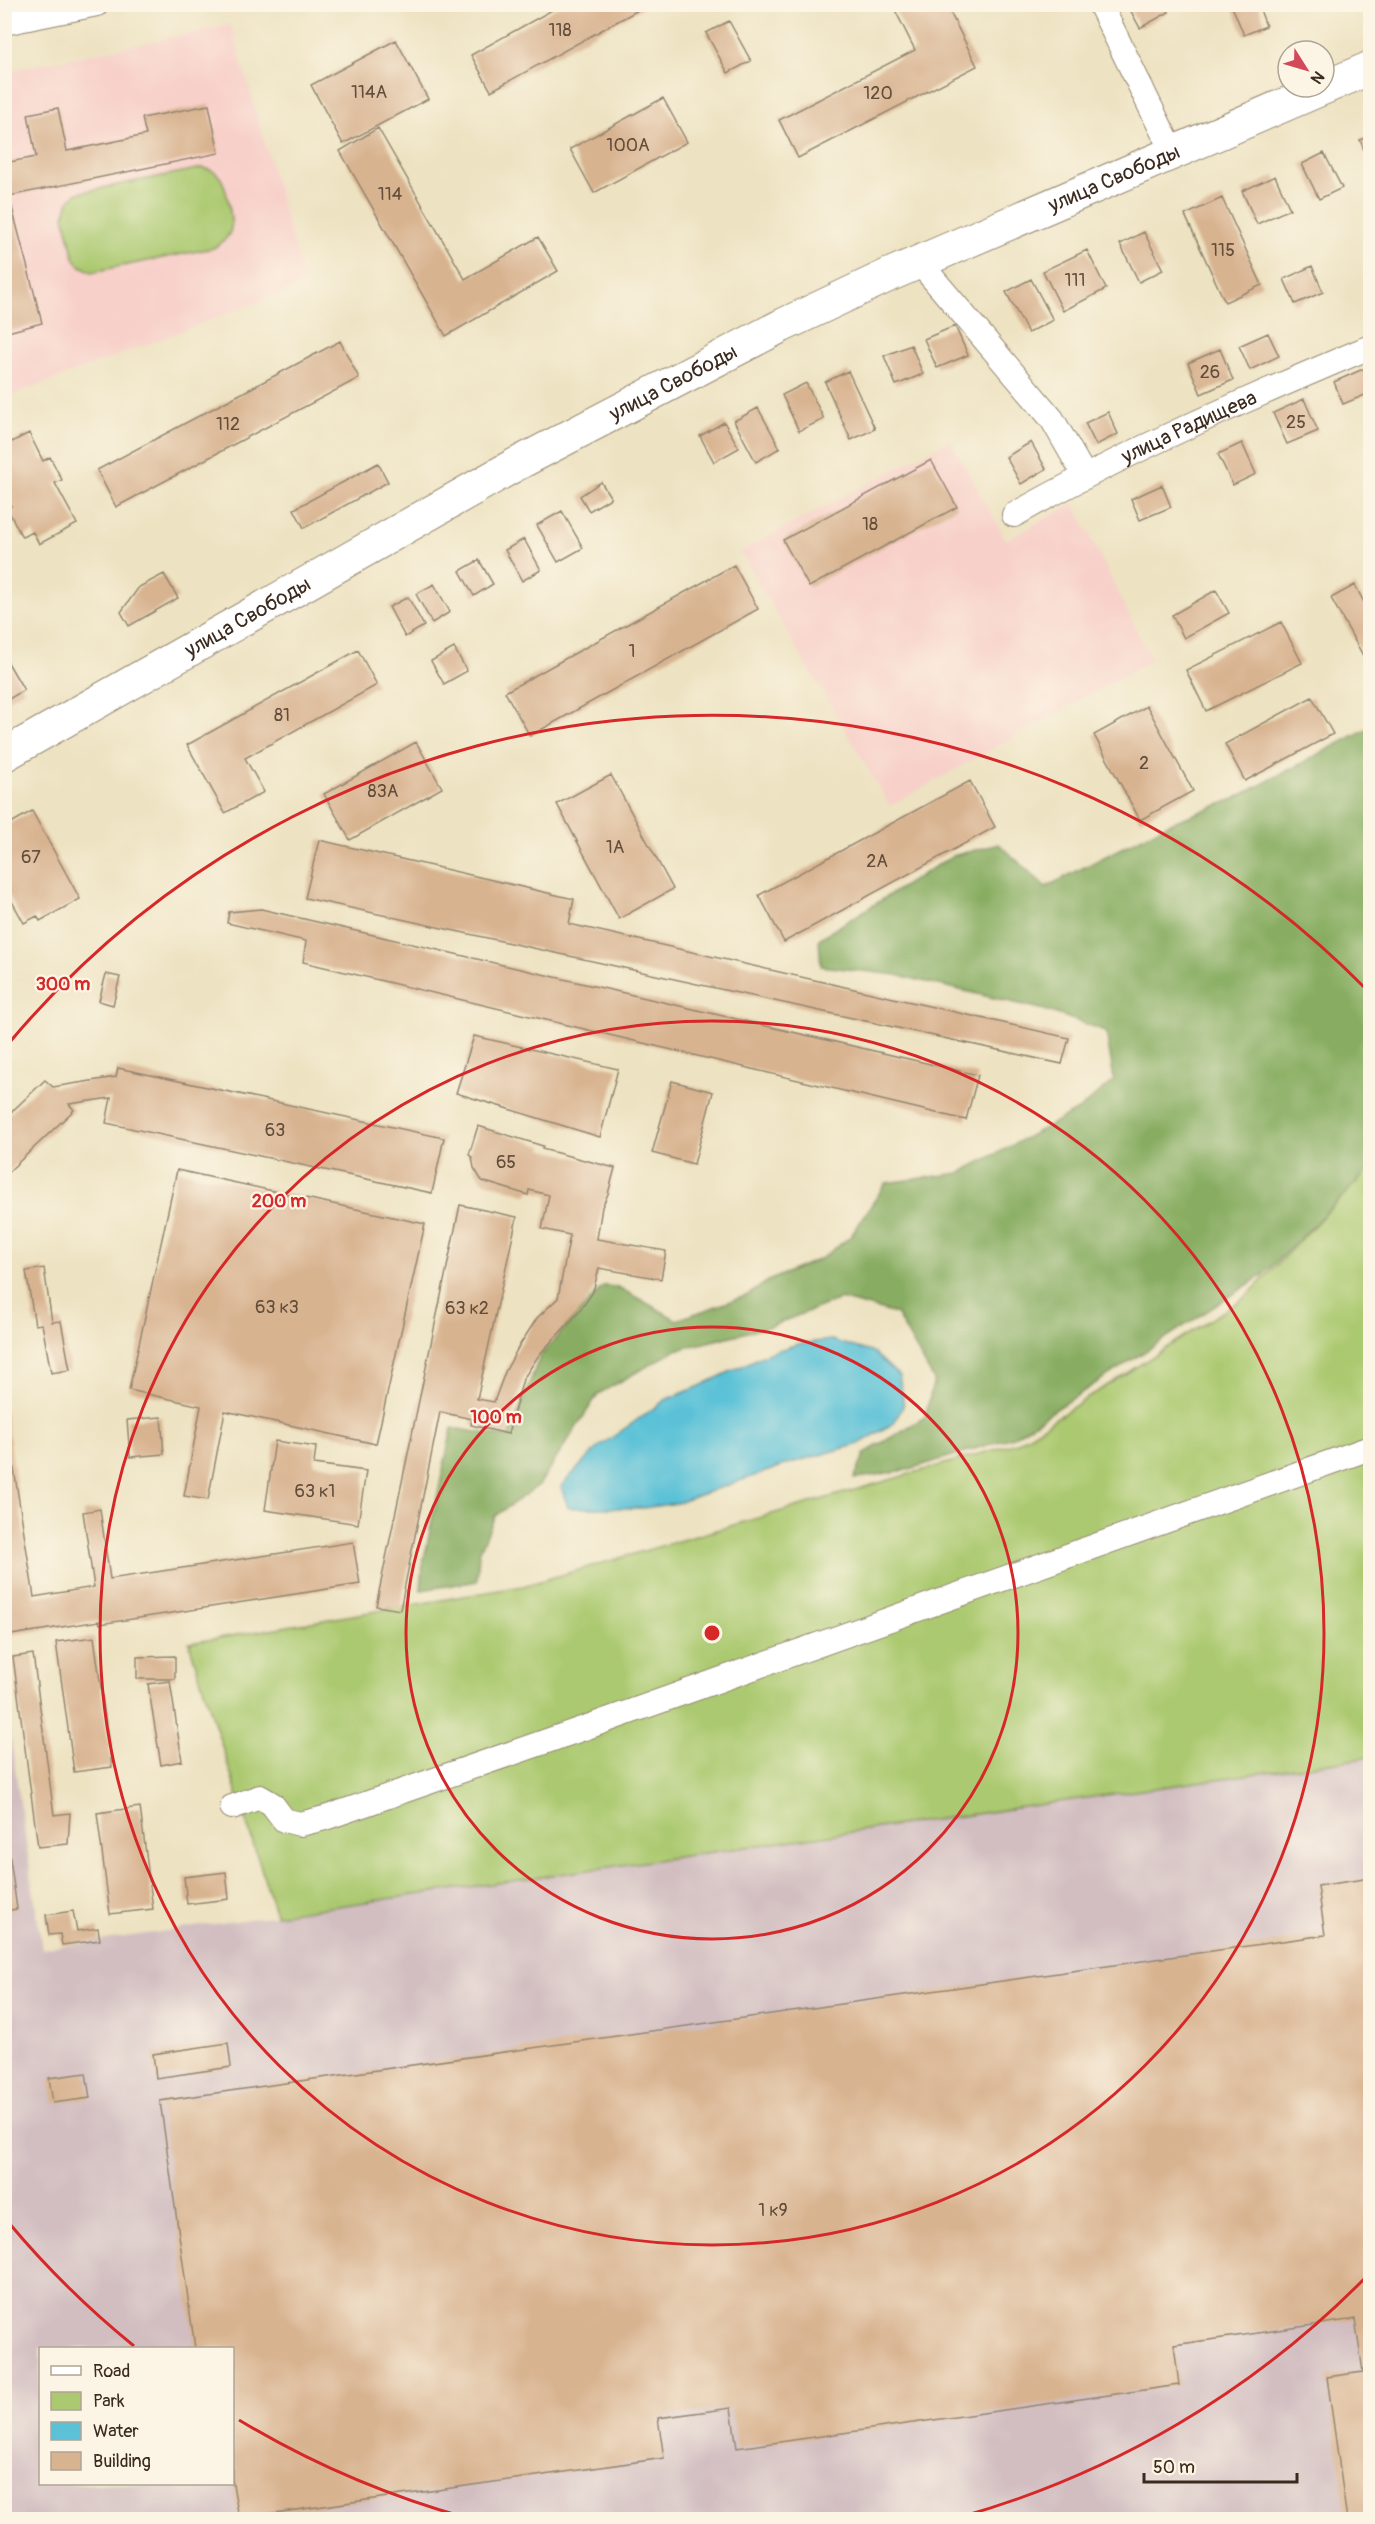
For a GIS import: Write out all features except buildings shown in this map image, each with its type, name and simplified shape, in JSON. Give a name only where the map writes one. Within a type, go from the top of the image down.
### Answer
[{"type":"main road","name":"улица Свободы","points":[[4,755],[513,466],[781,326],[919,262],[1172,151],[1371,68]]},
{"type":"street","points":[[4,23],[97,4]]},
{"type":"street","points":[[1100,4],[1172,151]]},
{"type":"street","points":[[919,262],[1052,419],[1084,475]]},
{"type":"street","name":"улица Радищева","points":[[1014,515],[1084,475],[1222,409],[1371,347]]},
{"type":"street","points":[[232,1807],[260,1797],[272,1804],[284,1820],[300,1824],[324,1818],[582,1729],[1371,1448]]},
{"type":"shaded area","points":[[231,25],[305,284],[5,398],[5,72]]},
{"type":"shaded area","points":[[950,440],[1006,540],[1074,503],[1151,660],[890,806],[740,552]]},
{"type":"shaded area","points":[[4,1694],[42,1949],[1370,1757],[1370,2519],[5,2519]]},
{"type":"green space","points":[[202,168],[217,174],[227,194],[231,227],[229,235],[223,241],[213,248],[92,272],[79,265],[74,258],[64,216],[70,199],[78,193]]},
{"type":"green space","points":[[1370,727],[1370,1169],[1263,1275],[1013,1437],[910,1469],[854,1479],[865,1453],[925,1417],[934,1380],[896,1314],[840,1299],[771,1326],[676,1350],[598,1394],[539,1485],[495,1516],[479,1553],[477,1581],[421,1590],[423,1563],[452,1428],[509,1437],[540,1356],[603,1286],[618,1287],[677,1320],[748,1295],[768,1281],[822,1258],[851,1236],[886,1183],[960,1173],[1080,1109],[1114,1080],[1106,1031],[1045,1010],[897,975],[821,966],[819,939],[952,856],[999,844],[1046,887],[1168,824],[1234,799]]},
{"type":"green space","points":[[1370,1167],[1370,1757],[276,1915],[189,1643],[523,1586],[1017,1443],[1246,1297]]},
{"type":"water","points":[[831,1340],[874,1353],[899,1376],[904,1404],[894,1423],[859,1444],[791,1463],[677,1503],[643,1508],[568,1508],[561,1486],[597,1448],[667,1399],[698,1387],[769,1353],[798,1344]]}]
